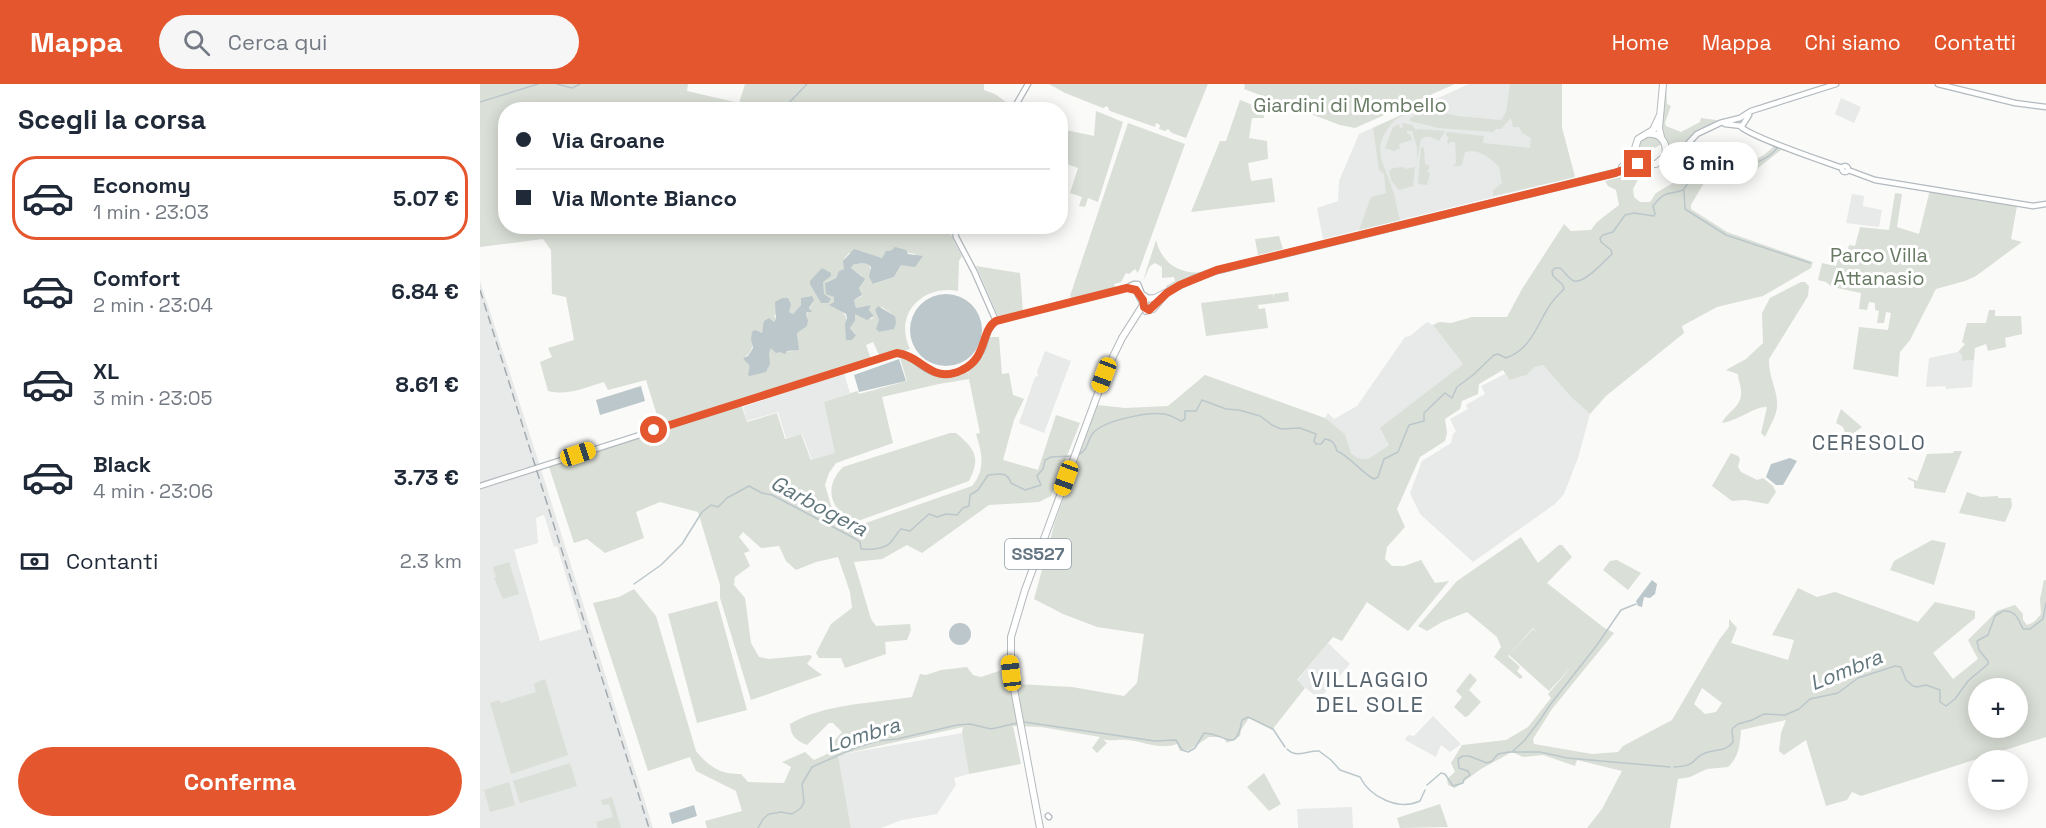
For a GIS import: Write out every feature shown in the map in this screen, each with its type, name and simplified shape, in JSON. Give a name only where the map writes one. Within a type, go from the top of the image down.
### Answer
[{"type":"main road","points":[[1119,345],[1145,300],[1217,270],[1661,161],[1665,156],[1666,145],[1659,128],[1663,84]]},
{"type":"main road","points":[[1608,174],[1627,164],[1632,158],[1638,139],[1653,130],[1660,115]]},
{"type":"main road","points":[[1646,134],[1654,133],[1662,138]]},
{"type":"main road","points":[[1634,149],[1636,158],[1643,164]]},
{"type":"main road","points":[[1119,345],[1143,314],[1168,292]]},
{"type":"main road","points":[[1150,298],[1154,301],[1152,308]]},
{"type":"main road","points":[[1143,304],[1152,308]]},
{"type":"main road","name":"SS527","points":[[1040,828],[1010,661],[1012,628],[1091,411],[1119,345]]},
{"type":"street","points":[[1017,102],[1028,84]]},
{"type":"street","points":[[1742,122],[1749,112],[1820,92],[1836,84]]},
{"type":"street","points":[[1938,84],[2015,103],[2046,106]]},
{"type":"street","points":[[1661,161],[1682,150],[1694,136],[1706,129],[1720,123],[1742,122]]},
{"type":"street","points":[[1742,122],[1749,132],[1842,168],[1845,166],[1848,170],[1875,180],[2038,206],[2046,204]]},
{"type":"street","points":[[1666,145],[1672,150],[1682,150]]},
{"type":"street","points":[[956,234],[996,321]]},
{"type":"street","points":[[480,486],[897,353],[911,357],[932,372],[940,374],[959,372],[981,353],[989,329],[996,321],[1134,284],[1138,284],[1142,294],[1150,298]]},
{"type":"street","points":[[1134,284],[1143,304]]},
{"type":"street","points":[[1126,288],[1137,292]]},
{"type":"shaded area","points":[[1469,84],[1562,84],[1562,128],[1575,177],[1323,239],[1317,208],[1338,201],[1339,181],[1359,134]]},
{"type":"shaded area","points":[[1841,98],[1861,107],[1854,123],[1835,114]]},
{"type":"shaded area","points":[[1852,194],[1864,196],[1863,206],[1882,210],[1879,227],[1846,223]]},
{"type":"shaded area","points":[[895,247],[906,250],[908,254],[923,256],[915,267],[901,265],[894,277],[873,284],[869,277],[871,267],[865,263],[854,264],[851,268],[865,279],[859,288],[862,295],[854,300],[856,308],[871,305],[869,310],[874,316],[867,320],[855,314],[855,321],[850,328],[856,335],[852,340],[846,340],[846,314],[829,305],[834,302],[834,297],[826,294],[825,283],[836,278],[839,271],[844,269],[843,261],[854,249],[882,258],[886,251]]},
{"type":"shaded area","points":[[822,268],[831,273],[831,276],[823,282],[824,294],[831,299],[828,303],[821,303],[810,284]]},
{"type":"shaded area","points":[[480,281],[653,828],[480,828],[480,489],[530,473],[527,467],[480,483]],"holes":[[[544,515],[554,547],[557,546],[582,629],[540,641],[514,550],[538,543],[536,518]]]},
{"type":"shaded area","points":[[946,294],[966,300],[976,310],[982,330],[976,350],[966,360],[946,366],[926,360],[916,350],[910,330],[916,310],[926,300]]},
{"type":"shaded area","points":[[812,296],[814,300],[809,308],[812,312],[807,312],[806,316],[807,326],[797,333],[799,350],[787,351],[785,354],[776,353],[771,348],[770,364],[766,372],[748,375],[749,366],[743,358],[748,356],[753,348],[752,332],[755,330],[762,333],[764,321],[769,318],[774,322],[776,319],[775,302],[788,298],[791,304],[789,312],[793,314],[801,305],[801,298]]},
{"type":"shaded area","points":[[878,306],[895,316],[894,329],[879,332],[876,329],[879,320],[875,310]]},
{"type":"shaded area","points":[[1427,322],[1433,325],[1463,364],[1381,428],[1389,445],[1368,459],[1358,458],[1351,453],[1345,434],[1325,418],[1328,413],[1334,419],[1357,406],[1405,337],[1410,336]]},
{"type":"shaded area","points":[[1045,351],[1071,361],[1044,433],[1019,423],[1035,377],[1038,376],[1037,372]]},
{"type":"shaded area","points":[[1958,352],[1962,355],[1962,361],[1974,360],[1972,387],[1946,389],[1945,386],[1926,387],[1929,358]]},
{"type":"shaded area","points":[[899,359],[906,381],[859,392],[854,375]]},
{"type":"shaded area","points":[[1543,365],[1570,396],[1590,414],[1578,458],[1564,494],[1555,504],[1473,562],[1420,514],[1410,493],[1422,461],[1451,443],[1456,431],[1450,419],[1468,409],[1466,405],[1485,394],[1481,386],[1505,374],[1509,380],[1527,375],[1535,367]]},
{"type":"shaded area","points":[[844,373],[850,393],[824,402],[836,453],[812,460],[802,434],[786,438],[778,412],[747,421],[743,407]]},
{"type":"shaded area","points":[[641,386],[645,401],[600,415],[596,400]]},
{"type":"shaded area","points":[[1790,458],[1797,461],[1783,485],[1776,485],[1766,477],[1771,464]]},
{"type":"shaded area","points":[[1652,580],[1657,584],[1655,594],[1650,598],[1644,597],[1642,607],[1638,606],[1636,601]]},
{"type":"shaded area","points":[[960,623],[968,626],[971,634],[968,642],[960,645],[952,642],[949,634],[952,626]]},
{"type":"shaded area","points":[[1328,643],[1350,664],[1319,699],[1297,681]]},
{"type":"shaded area","points":[[1433,716],[1461,744],[1450,752],[1441,745],[1436,757],[1405,740],[1408,735],[1414,736]]},
{"type":"shaded area","points":[[962,733],[969,774],[954,778],[956,785],[937,814],[902,820],[881,828],[851,828],[838,755]]},
{"type":"shaded area","points":[[694,805],[697,816],[672,824],[669,813]]},
{"type":"shaded area","points":[[1352,807],[1353,828],[1298,828],[1297,809]]},
{"type":"green space","points":[[480,84],[688,84],[687,91],[735,102],[498,102],[498,234],[950,234],[962,256],[959,261],[958,291],[933,292],[914,304],[908,313],[905,324],[910,349],[880,357],[873,342],[866,345],[871,359],[660,425],[646,380],[608,390],[604,382],[570,392],[548,391],[540,362],[552,357],[548,348],[574,340],[566,297],[552,294],[551,250],[543,239],[480,247]],"holes":[[[889,250],[916,254],[901,265],[894,277],[874,284],[869,264],[854,264],[851,268],[862,276],[859,288],[862,296],[854,300],[856,308],[871,305],[869,310],[874,316],[872,319],[855,314],[855,321],[850,328],[856,334],[846,333],[845,315],[830,305],[834,302],[834,297],[826,293],[826,282],[836,278],[839,271],[844,269],[844,259],[849,253],[864,253],[882,258]],[[813,302],[797,333],[798,346],[793,351],[781,352],[771,347],[766,372],[754,375],[750,370],[749,362],[743,358],[751,349],[753,335],[762,333],[765,324],[774,322],[776,319],[774,315],[788,312],[793,314],[801,305]],[[882,307],[895,316],[893,329],[879,332],[877,329],[879,320],[875,310]]]},
{"type":"green space","points":[[745,84],[984,84],[984,90],[1006,102],[739,102]]},
{"type":"green space","name":"Giardini di Mombello","points":[[1049,84],[1208,84],[1186,138],[1168,129],[1165,131],[1159,129],[1160,125],[1156,123],[1155,127],[1110,111],[1107,106],[1103,108]]},
{"type":"green space","name":"Giardini di Mombello","points":[[1243,84],[1455,84],[1355,128],[1340,125],[1244,89]]},
{"type":"green space","points":[[1510,84],[1562,84],[1562,128],[1575,177],[1493,196],[1493,190],[1502,183],[1499,167],[1484,155],[1470,151],[1465,152],[1462,165],[1452,167],[1456,163],[1455,142],[1450,142],[1449,145],[1447,141],[1449,138],[1446,135],[1447,132],[1484,136],[1483,143],[1530,148],[1531,138],[1522,133],[1519,127],[1513,127],[1511,118],[1501,129],[1493,132],[1438,128],[1410,121],[1410,118],[1429,109],[1457,116],[1501,120],[1506,112]]},
{"type":"green space","points":[[1666,84],[1667,104],[1671,106],[1666,126],[1681,132],[1700,122],[1701,118],[1717,122],[1694,134],[1682,147],[1677,148],[1670,145],[1662,130]]},
{"type":"green space","points":[[1240,100],[1263,109],[1264,118],[1252,118],[1249,138],[1267,141],[1268,159],[1248,163],[1251,181],[1272,178],[1275,202],[1191,212],[1220,141],[1226,141]]},
{"type":"green space","points":[[1419,107],[1392,123],[1385,132],[1380,149],[1400,220],[1359,230],[1371,197],[1386,193],[1384,174],[1379,170],[1373,128]]},
{"type":"green space","points":[[1096,111],[1123,122],[1098,202],[1088,198],[1085,207],[1079,206],[1082,197],[1070,193],[1078,168],[1068,164],[1068,130],[1094,136]]},
{"type":"green space","points":[[1128,123],[1185,144],[1138,273],[1135,269],[1129,274],[1126,273],[1121,282],[1114,284],[1115,287],[1072,299],[1070,296]]},
{"type":"green space","points":[[1402,123],[1412,125],[1416,130],[1445,131],[1439,141],[1430,137],[1421,139],[1417,160],[1417,147],[1412,131],[1407,131],[1407,134],[1410,134],[1412,140],[1399,144],[1400,148],[1394,151],[1385,148],[1393,127],[1399,124],[1400,128],[1403,127]]},
{"type":"green space","points":[[1650,136],[1662,144],[1639,156],[1637,149],[1639,143]]},
{"type":"green space","points":[[1774,146],[1781,150],[1758,168],[1742,173],[1716,174],[1705,181],[1691,209],[1727,232],[1813,262],[1811,268],[1763,296],[1717,307],[1682,326],[1684,333],[1606,396],[1590,414],[1570,396],[1543,365],[1535,367],[1527,375],[1509,380],[1503,370],[1479,384],[1478,394],[1462,401],[1460,409],[1445,419],[1447,433],[1445,441],[1420,457],[1397,509],[1405,527],[1387,547],[1385,559],[1392,566],[1404,566],[1421,560],[1435,583],[1449,581],[1408,631],[1367,602],[1342,641],[1333,637],[1297,680],[1305,688],[1272,730],[1249,718],[1240,736],[1227,743],[1223,737],[1209,737],[1189,750],[1180,751],[1177,744],[1158,746],[1128,740],[1103,739],[1107,743],[1097,753],[1092,748],[1100,737],[1041,727],[1013,726],[1021,764],[969,774],[963,727],[838,755],[851,828],[707,828],[705,821],[742,811],[736,791],[696,771],[690,757],[648,771],[593,603],[619,597],[634,589],[656,616],[696,751],[705,761],[721,771],[741,774],[748,782],[784,783],[791,767],[782,762],[805,752],[814,760],[827,754],[830,741],[835,740],[842,732],[833,723],[829,723],[807,745],[794,737],[790,724],[803,717],[833,708],[912,697],[920,674],[926,675],[941,670],[967,667],[973,675],[981,677],[1005,669],[1009,671],[1016,684],[1072,687],[1124,696],[1137,683],[1144,634],[1097,627],[1063,614],[1034,599],[1055,522],[1097,405],[1125,408],[1168,406],[1205,375],[1325,418],[1345,434],[1351,453],[1358,458],[1368,459],[1389,445],[1380,428],[1463,364],[1433,325],[1472,317],[1507,317],[1522,289],[1564,224],[1571,231],[1591,230],[1597,222],[1619,205],[1616,190],[1608,186],[1605,181],[1634,174],[1640,176],[1633,189],[1634,197],[1640,202],[1650,202],[1656,193],[1673,183],[1684,181],[1707,160],[1709,163],[1713,160],[1737,163],[1752,160],[1764,155]]},
{"type":"green space","points":[[1421,147],[1424,148],[1425,164],[1429,165],[1427,170],[1430,174],[1427,185],[1418,184]]},
{"type":"green space","points":[[1404,167],[1405,169],[1415,167],[1413,186],[1399,190],[1391,180],[1389,171],[1393,168]]},
{"type":"green space","name":"Parco Villa Attanasio","points":[[1930,190],[2017,206],[2011,239],[2022,242],[1976,276],[1936,289],[1910,340],[1900,352],[1898,377],[1853,369],[1859,327],[1888,330],[1891,313],[1886,312],[1884,323],[1877,323],[1879,311],[1875,310],[1875,303],[1869,302],[1867,310],[1859,309],[1861,293],[1832,287],[1818,280],[1822,263],[1836,266],[1839,256],[1846,257],[1849,245],[1855,246],[1860,227],[1889,230],[1895,193],[1902,194],[1897,227],[1919,234]]},
{"type":"green space","points":[[1279,236],[1283,249],[1258,255],[1255,239]]},
{"type":"green space","points":[[1156,240],[1163,256],[1173,266],[1187,272],[1204,272],[1167,289],[1166,286],[1175,281],[1174,277],[1162,278],[1162,267],[1155,263],[1150,266],[1143,281]]},
{"type":"green space","points":[[976,266],[1020,273],[1023,312],[998,316]]},
{"type":"green space","points":[[1801,282],[1809,286],[1808,296],[1769,359],[1777,410],[1765,437],[1761,433],[1767,407],[1722,423],[1739,403],[1741,394],[1738,374],[1726,370],[1746,359],[1763,343],[1762,313],[1770,298]]},
{"type":"green space","points":[[1288,292],[1289,301],[1258,305],[1259,309],[1265,308],[1268,328],[1206,336],[1201,303],[1273,294],[1274,299],[1274,294]]},
{"type":"green space","points":[[1989,310],[1995,310],[1995,316],[2021,316],[2022,334],[2005,338],[2006,347],[1988,351],[1986,344],[1975,348],[1974,360],[1962,361],[1962,355],[1958,352],[1965,344],[1962,342],[1967,323],[1986,323]]},
{"type":"green space","points":[[990,337],[999,337],[1002,374],[1009,373],[1013,395],[1024,399],[1014,420],[1003,460],[1038,470],[1056,415],[1080,423],[1051,496],[1039,502],[989,505],[922,553],[907,545],[882,559],[854,562],[871,619],[876,626],[910,624],[911,630],[907,640],[885,642],[886,654],[845,668],[841,658],[819,658],[816,653],[831,624],[852,608],[850,592],[838,557],[796,570],[786,561],[779,546],[761,548],[743,532],[739,537],[750,551],[744,553],[750,566],[735,577],[734,585],[745,598],[751,643],[759,657],[769,659],[810,655],[812,657],[807,664],[822,675],[751,700],[720,598],[720,585],[698,512],[660,502],[636,512],[644,538],[605,553],[587,539],[574,543],[549,467],[741,404],[747,422],[777,413],[785,439],[801,434],[811,460],[835,453],[824,402],[857,391],[859,394],[907,381],[900,358],[911,361],[934,376],[967,371],[969,377],[968,371],[983,357]],"holes":[[[969,379],[980,433],[976,434],[982,461],[972,486],[857,526],[842,521],[833,512],[825,485],[836,463],[893,443],[882,397]]]},
{"type":"green space","points":[[1841,409],[1862,427],[1847,438],[1843,427],[1836,423]]},
{"type":"green space","points":[[956,433],[968,444],[974,454],[975,466],[969,481],[858,521],[841,512],[836,506],[831,491],[843,467]]},
{"type":"green space","points":[[1962,451],[1945,493],[1914,488],[1914,482],[1908,477],[1917,481],[1927,454],[1953,453]]},
{"type":"green space","points":[[1731,453],[1740,459],[1738,467],[1741,472],[1757,480],[1763,478],[1773,486],[1776,492],[1768,504],[1745,500],[1732,501],[1712,486]]},
{"type":"green space","points":[[1967,492],[1981,497],[2011,498],[2012,506],[2005,522],[1959,513]]},
{"type":"green space","points":[[1521,537],[1538,563],[1562,545],[1572,557],[1547,583],[1614,633],[1552,709],[1533,739],[1534,744],[1592,754],[1618,752],[1623,746],[1672,720],[1729,627],[1729,619],[1737,628],[1731,643],[1788,660],[1794,640],[1772,635],[1798,588],[1817,597],[1835,592],[1918,622],[1935,602],[1975,611],[1975,618],[1933,653],[1953,679],[1978,659],[1968,640],[1997,611],[2015,605],[2023,614],[2023,620],[2027,625],[2034,622],[2041,614],[2040,599],[2044,580],[2046,580],[2046,737],[2005,750],[1968,750],[1968,762],[1861,796],[1852,792],[1847,800],[1826,806],[1806,740],[1784,755],[1779,751],[1781,733],[1786,720],[1741,730],[1737,755],[1728,767],[1707,769],[1690,777],[1678,779],[1670,828],[1587,828],[1602,809],[1622,771],[1577,760],[1575,766],[1543,755],[1523,757],[1512,752],[1481,769],[1455,788],[1448,785],[1447,779],[1455,772],[1451,763],[1462,745],[1506,740],[1528,727],[1551,698],[1548,694],[1573,665],[1549,691],[1509,655],[1533,629],[1539,634],[1533,628],[1508,656],[1520,667],[1517,671],[1523,677],[1520,679],[1494,657],[1501,647],[1497,637],[1467,612],[1427,631],[1418,626],[1457,581]],"holes":[[[1702,688],[1722,703],[1716,712],[1705,714],[1694,704]]]},
{"type":"green space","points":[[1932,540],[1946,543],[1934,585],[1890,570],[1894,561]]},
{"type":"green space","points":[[1617,560],[1641,573],[1628,590],[1603,570],[1610,561]]},
{"type":"green space","points":[[509,562],[519,594],[503,599],[494,578],[496,577],[493,567]]},
{"type":"green space","points":[[717,601],[747,710],[697,723],[668,614]]},
{"type":"green space","points":[[1470,673],[1477,680],[1469,690],[1481,702],[1465,717],[1454,707],[1462,697],[1456,691]]},
{"type":"green space","points":[[545,679],[568,755],[511,774],[490,703],[499,700],[501,703],[536,692],[533,683],[535,685]]},
{"type":"green space","points":[[570,763],[577,786],[520,803],[513,781]]},
{"type":"green space","points":[[1264,773],[1281,804],[1269,811],[1247,787]]},
{"type":"green space","points":[[509,782],[515,805],[490,812],[484,790]]},
{"type":"green space","points":[[612,797],[621,828],[598,828],[596,822],[613,817],[609,804],[603,805],[601,800]]},
{"type":"green space","points":[[1440,804],[1448,827],[1400,828],[1397,818]]},
{"type":"waterway","points":[[480,102],[538,84]]},
{"type":"waterway","points":[[557,84],[572,88],[580,84]]},
{"type":"waterway","points":[[790,102],[807,84]]},
{"type":"waterway","name":"Garbogera","points":[[1078,455],[1086,447],[1093,433],[1106,424],[1137,416],[1157,414],[1169,415],[1181,421],[1185,419],[1185,411],[1196,411],[1202,400],[1226,409],[1260,416],[1281,429],[1300,428],[1316,434],[1314,441],[1316,444],[1321,444],[1325,439],[1330,440],[1337,451],[1374,479],[1378,477],[1384,459],[1398,452],[1409,425],[1424,421],[1424,413],[1445,393],[1452,398],[1457,387],[1494,355],[1498,354],[1506,358],[1527,343],[1550,305],[1564,289],[1563,285],[1553,276],[1552,271],[1555,268],[1560,268],[1574,281],[1583,279],[1612,254],[1600,238],[1613,232],[1625,215],[1634,213],[1654,216],[1653,206],[1657,201],[1664,195],[1683,190],[1702,168],[1711,165],[1754,164],[1765,159],[1778,147]]},
{"type":"waterway","points":[[1684,191],[1685,209],[1726,235],[1810,263]]},
{"type":"waterway","name":"Garbogera","points":[[634,584],[661,565],[682,544],[702,512],[711,505],[718,507],[727,498],[749,486],[772,495],[854,538],[860,542],[861,549],[873,549],[881,548],[891,542],[901,529],[910,531],[929,514],[937,517],[946,514],[957,515],[963,508],[969,506],[970,495],[978,490],[988,475],[1005,475],[1011,483],[1025,490],[1041,485],[1037,476],[1043,469],[1045,460],[1051,457],[1072,456]]},
{"type":"waterway","name":"Lombra","points":[[1674,767],[1687,765],[1705,753],[1727,747],[1733,742],[1732,729],[1738,724],[1764,714],[1785,715],[1799,709],[1810,699],[1838,693],[1858,678],[1895,666],[1901,667],[1906,680],[1913,686],[1926,685],[1940,690],[1940,702],[1946,706],[1955,699],[1968,681],[1988,664],[1979,650],[1977,641],[1988,635],[1995,616],[2003,611],[2011,612],[2023,629],[2030,629],[2043,619],[2046,603]]},
{"type":"waterway","points":[[1513,751],[1524,741],[1621,610],[1636,604]]},
{"type":"waterway","name":"Lombra","points":[[1024,722],[1155,741],[1176,740],[1182,750],[1188,752],[1195,748],[1204,733],[1233,740],[1240,731],[1242,720],[1248,717],[1273,729],[1285,747]]},
{"type":"waterway","name":"Lombra","points":[[758,828],[769,814],[781,812],[792,814],[801,808],[804,802],[802,784],[812,767],[855,748],[877,741],[897,739],[957,725],[970,724],[991,729],[1017,723]]},
{"type":"waterway","name":"Lombra","points":[[1287,749],[1298,754],[1319,751],[1340,770],[1360,777],[1370,791],[1394,803],[1412,804],[1420,801],[1425,790]]},
{"type":"waterway","name":"Lombra","points":[[1427,785],[1441,773],[1445,774],[1453,786],[1463,783],[1464,779],[1470,775],[1468,771],[1459,768],[1458,759],[1463,756],[1487,763],[1498,754],[1509,752],[1540,752],[1567,758],[1670,767]]},
{"type":"railway","points":[[480,290],[649,828]]},
{"type":"district","name":"CERESOLO","points":[[1869,443]]},
{"type":"district","name":"VILLAGGIO DEL SOLE","points":[[1370,692]]},
{"type":"route","points":[[654,430],[897,353],[911,357],[932,372],[940,374],[959,372],[966,369],[981,353],[991,324],[996,321],[1127,288],[1136,290],[1143,300],[1144,307],[1149,310],[1153,309],[1167,293],[1180,285],[1217,270],[1615,173],[1638,164]]}]
